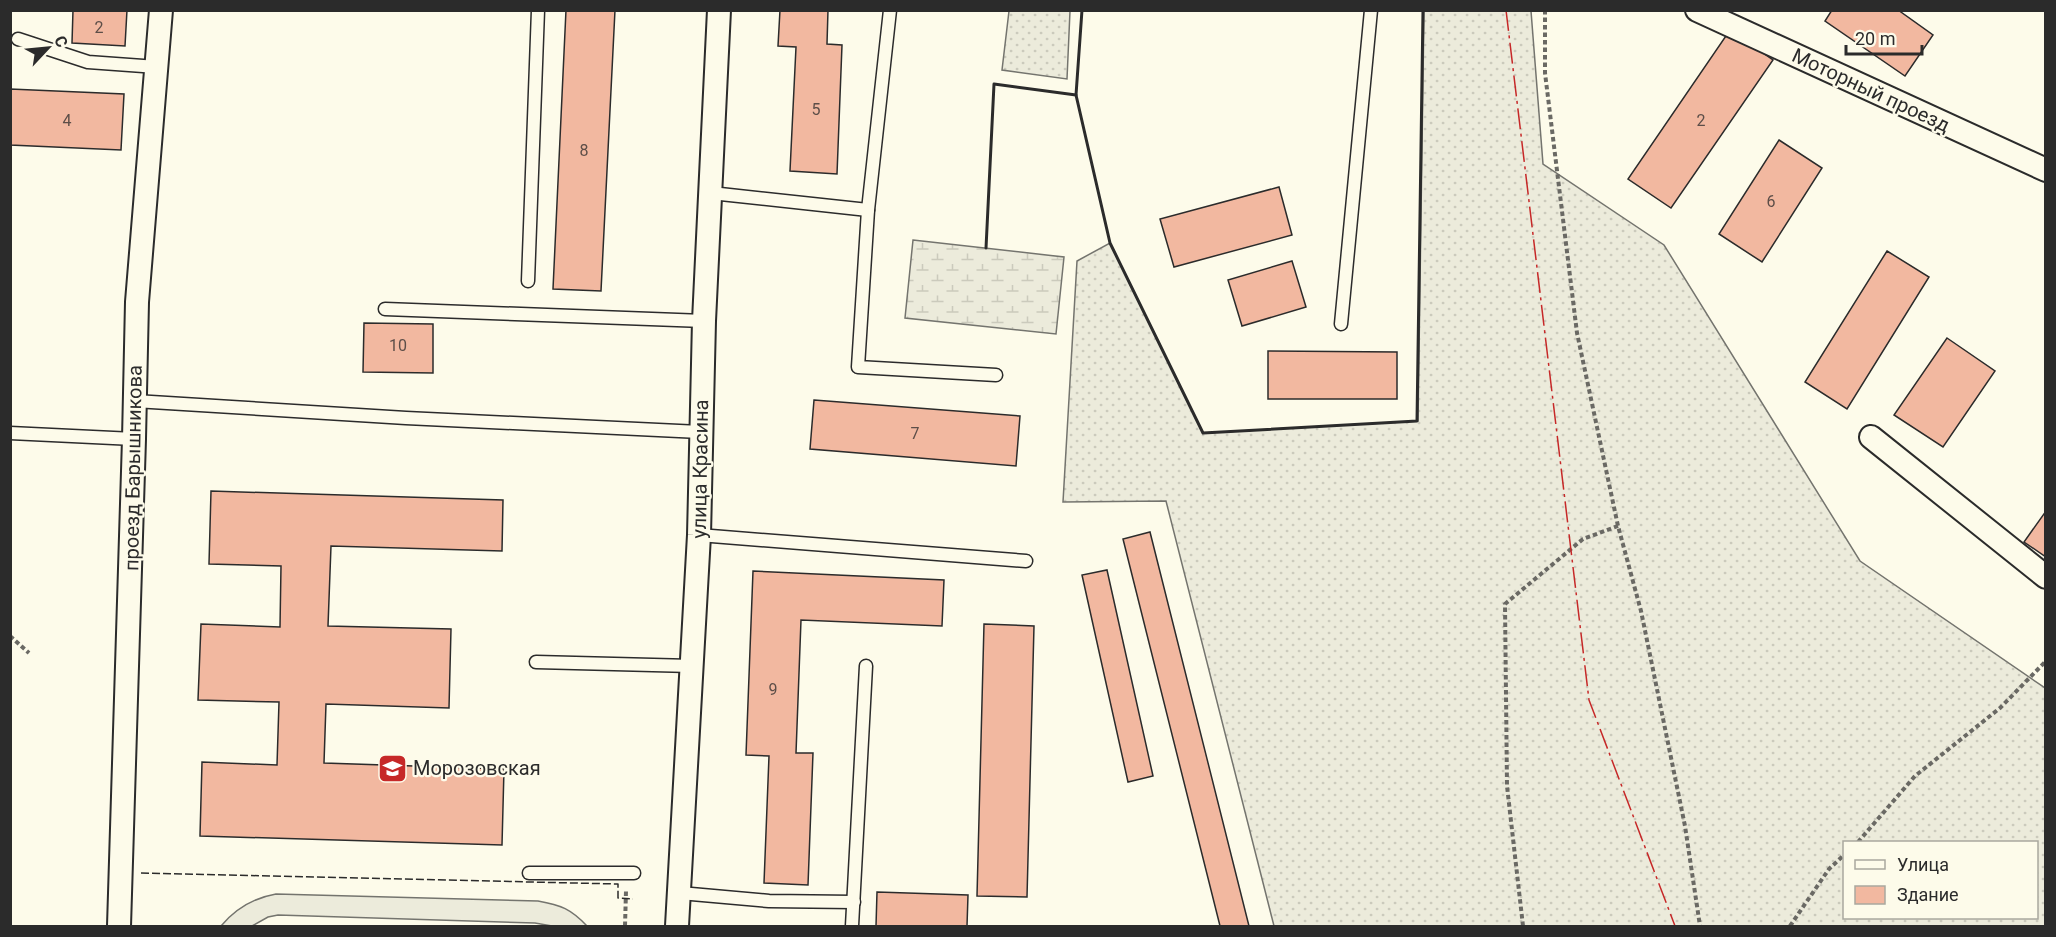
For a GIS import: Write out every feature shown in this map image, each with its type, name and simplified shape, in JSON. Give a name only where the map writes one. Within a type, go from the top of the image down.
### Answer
[{"type":"street","name":"проезд Барышникова","points":[[119,927],[137,302],[161,10]]},
{"type":"street","name":"улица Красина","points":[[677,927],[699,535],[704,321],[719,10]]},
{"type":"street","name":"Моторный проезд","points":[[1697,10],[2046,170]]},
{"type":"street","points":[[1871,437],[2046,577]]},
{"type":"lane","points":[[528,281],[538,10]]},
{"type":"lane","points":[[890,10],[868,210],[858,367],[996,375]]},
{"type":"lane","points":[[1341,324],[1371,10]]},
{"type":"lane","points":[[18,39],[88,62],[157,67]]},
{"type":"lane","points":[[711,193],[868,210]]},
{"type":"lane","points":[[385,309],[704,321]]},
{"type":"lane","points":[[135,401],[406,418],[700,432]]},
{"type":"lane","points":[[10,433],[134,439]]},
{"type":"lane","points":[[699,535],[1026,561]]},
{"type":"lane","points":[[536,662],[692,666]]},
{"type":"lane","points":[[852,927],[866,666]]},
{"type":"lane","points":[[529,873],[630,873]]},
{"type":"lane","points":[[680,893],[769,901],[854,902]]},
{"type":"path","points":[[1545,10],[1545,73],[1577,333],[1618,526],[1641,611],[1683,815],[1700,927]]},
{"type":"path","points":[[1523,927],[1507,786],[1505,604],[1583,539],[1618,526]]},
{"type":"path","points":[[10,636],[29,653]]},
{"type":"path","points":[[1860,841],[1915,776],[2000,708],[2046,661]]},
{"type":"path","points":[[1790,927],[1829,869],[1843,857]]},
{"type":"path","points":[[625,927],[630,873]]},
{"type":"green space","points":[[1009,11],[1070,11],[1067,79],[1002,70]]},
{"type":"green space","points":[[1424,11],[1531,11],[1543,164],[1664,245],[1860,561],[2045,688],[2045,926],[1274,926],[1166,501],[1063,502],[1077,261],[1110,243],[1203,433],[1418,421]]},
{"type":"green space","points":[[913,240],[1064,257],[1056,334],[905,318]]},
{"type":"green space","points":[[276,894],[538,901],[565,909],[576,915],[587,926],[278,915],[268,917],[252,926],[221,926],[246,905]]},
{"type":"building","points":[[73,10],[127,10],[125,46],[72,43]]},
{"type":"building","points":[[566,10],[615,10],[601,291],[553,289]]},
{"type":"building","points":[[780,10],[828,10],[827,44],[842,45],[837,174],[790,171],[796,47],[778,46]]},
{"type":"building","points":[[1832,10],[1898,10],[1933,35],[1905,76],[1825,21]]},
{"type":"building","points":[[1730,30],[1773,60],[1671,208],[1628,179]]},
{"type":"building","points":[[10,89],[124,94],[121,150],[10,145]]},
{"type":"building","points":[[1779,140],[1822,168],[1762,262],[1719,234]]},
{"type":"building","points":[[1279,187],[1292,235],[1174,267],[1160,219]]},
{"type":"building","points":[[1887,251],[1929,277],[1847,409],[1805,382]]},
{"type":"building","points":[[1292,261],[1306,307],[1242,326],[1228,280]]},
{"type":"building","points":[[364,323],[433,324],[433,373],[363,372]]},
{"type":"building","points":[[1947,338],[1995,371],[1943,447],[1894,415]]},
{"type":"building","points":[[1268,351],[1397,352],[1397,399],[1268,399]]},
{"type":"building","points":[[814,400],[1020,416],[1016,466],[810,449]]},
{"type":"building","name":"Морозовская","points":[[211,491],[503,500],[502,551],[331,546],[328,626],[451,629],[449,708],[326,704],[324,763],[504,769],[502,845],[200,836],[202,762],[277,765],[279,702],[198,700],[201,624],[280,627],[281,566],[209,564]]},
{"type":"building","points":[[2046,511],[2046,557],[2024,542]]},
{"type":"building","points":[[1150,532],[1249,926],[1220,926],[1123,539]]},
{"type":"building","points":[[1107,570],[1153,776],[1128,782],[1082,575]]},
{"type":"building","points":[[753,571],[944,580],[942,626],[801,620],[796,753],[813,753],[808,885],[764,883],[769,756],[746,755]]},
{"type":"building","points":[[984,624],[1034,626],[1027,897],[977,896]]},
{"type":"building","points":[[877,892],[968,895],[967,926],[876,926]]},
{"type":"fence","points":[[141,873],[618,884],[618,898],[633,899]]},
{"type":"wall","points":[[1082,10],[1076,95],[1110,243],[1203,433],[1417,421],[1423,10]]},
{"type":"wall","points":[[986,248],[994,84],[1076,95]]},
{"type":"power","points":[[1506,10],[1589,700],[1675,926]]},
{"type":"place","name":"Морозовская","points":[[392,768]]}]
